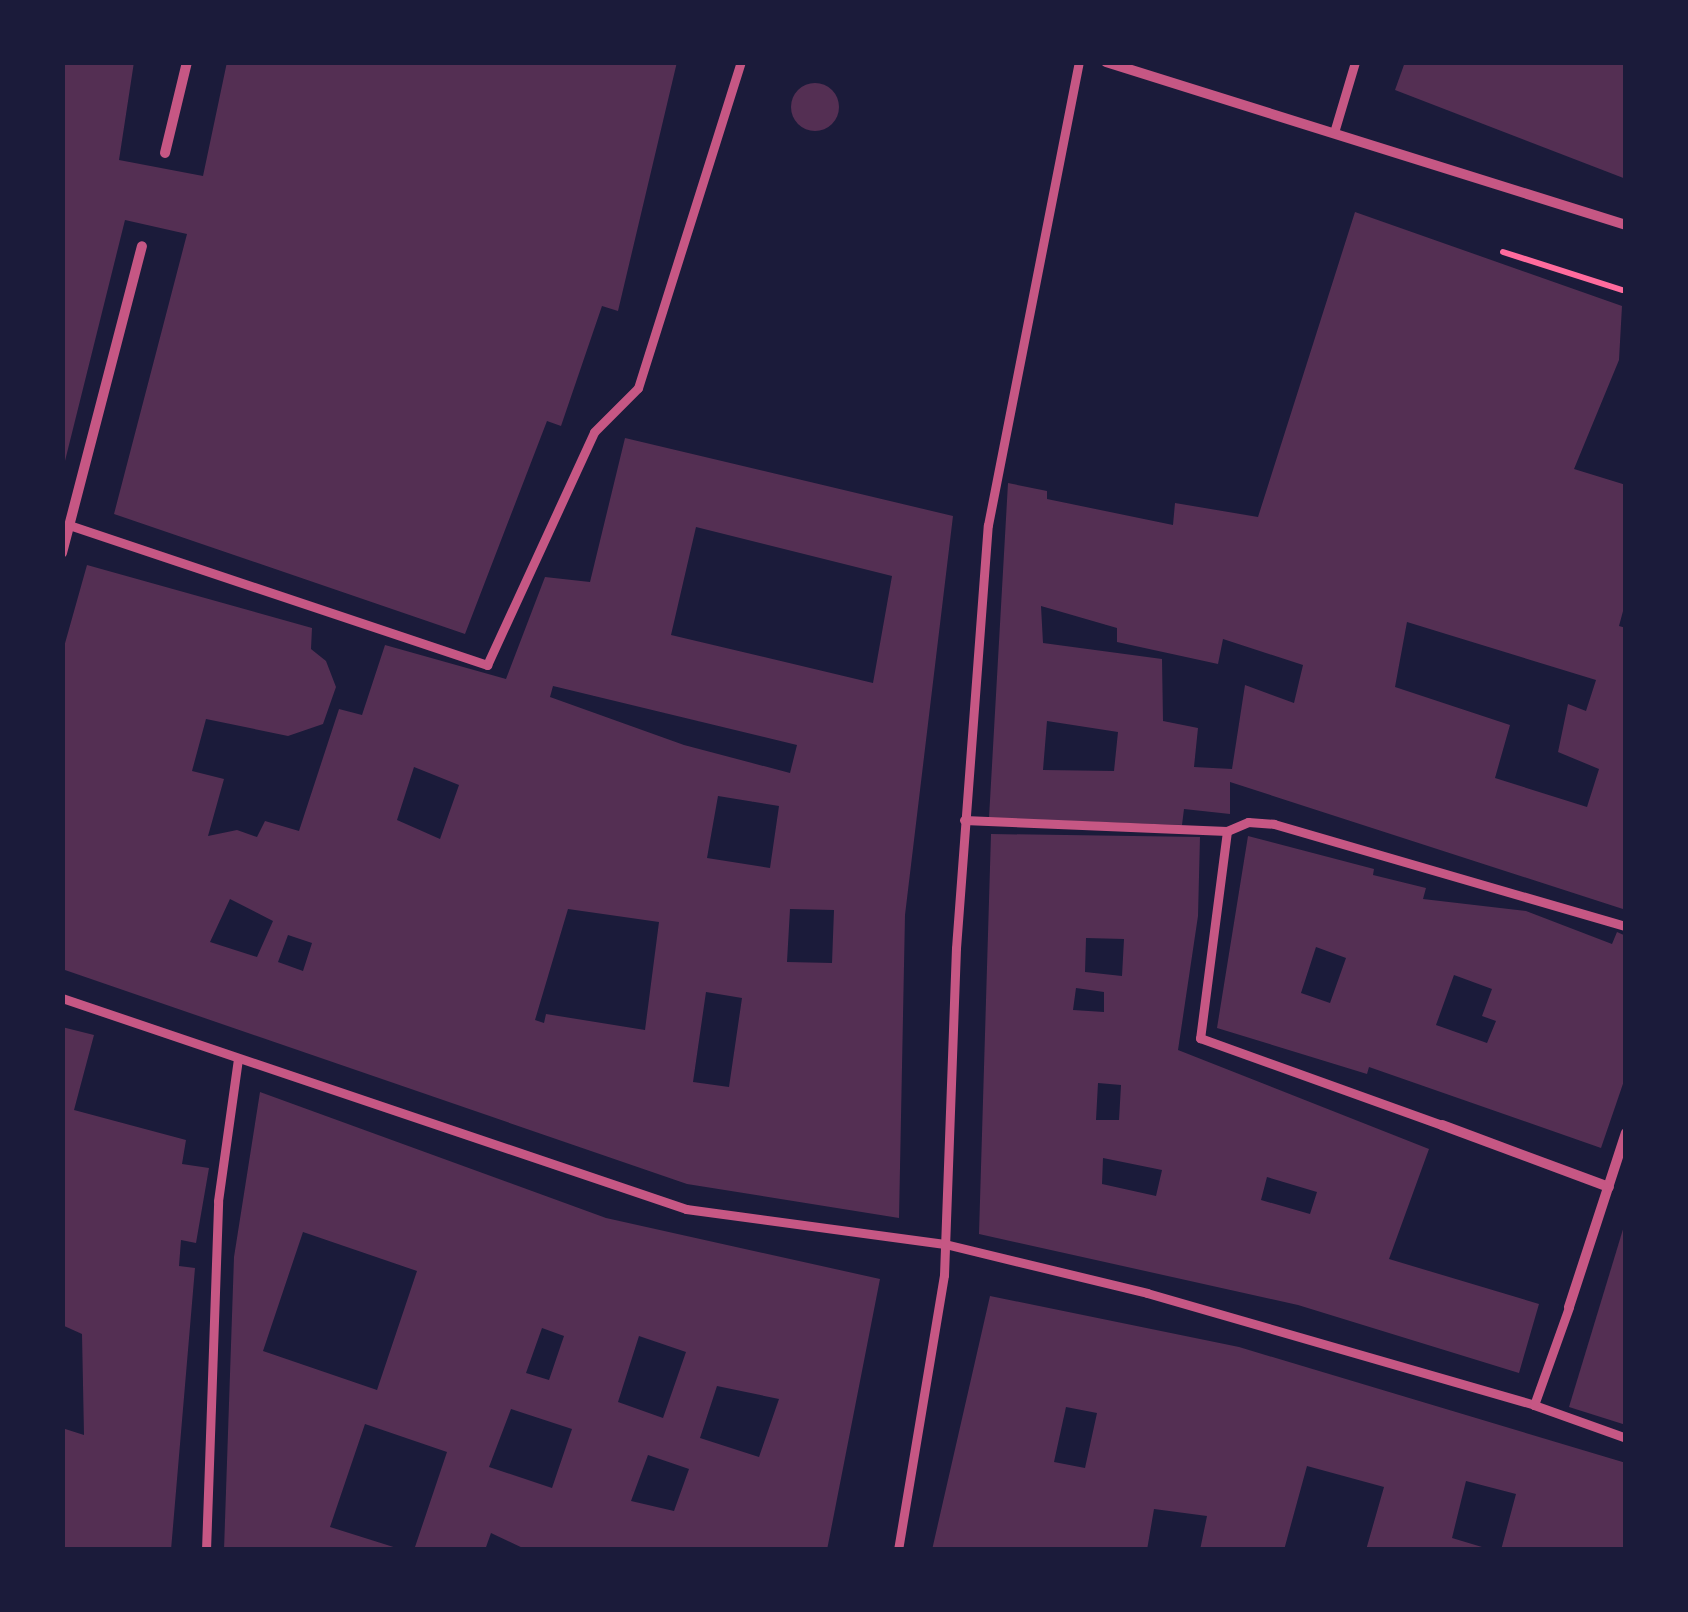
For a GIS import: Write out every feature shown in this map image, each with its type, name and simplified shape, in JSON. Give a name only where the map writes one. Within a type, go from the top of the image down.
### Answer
[{"type":"street","points":[[165,152],[187,62]]},
{"type":"street","points":[[67,524],[487,664],[594,432],[638,388],[741,62]]},
{"type":"street","points":[[898,1550],[945,1244],[964,820],[988,525],[1080,62]]},
{"type":"street","points":[[1106,62],[1335,129],[1626,225]]},
{"type":"street","points":[[1335,129],[1355,62]]},
{"type":"street","points":[[62,553],[142,246]]},
{"type":"street","points":[[964,820],[1226,831],[1248,822],[1274,824],[1626,926]]},
{"type":"street","points":[[1226,831],[1200,1038],[1608,1187]]},
{"type":"street","points":[[62,998],[686,1209],[945,1244],[1147,1294],[1534,1405],[1626,1438]]},
{"type":"street","points":[[206,1550],[218,1201],[238,1059]]},
{"type":"street","points":[[1534,1405],[1626,1133]]},
{"type":"path","points":[[1503,252],[1622,290]]},
{"type":"building","points":[[62,62],[134,62],[119,160],[203,176],[227,62],[677,62],[618,311],[602,306],[561,426],[547,421],[465,634],[114,514],[187,234],[125,220],[62,473]]},
{"type":"building","points":[[1405,62],[1626,62],[1626,179],[1395,90]]},
{"type":"building","points":[[815,83],[832,90],[839,107],[832,124],[815,131],[798,124],[791,107],[798,90]]},
{"type":"building","points":[[1355,212],[1622,306],[1619,360],[1574,469],[1626,485],[1626,600],[1619,626],[1626,628],[1626,910],[1230,782],[1230,814],[1184,809],[1182,825],[989,818],[1008,483],[1047,491],[1047,499],[1173,525],[1175,503],[1258,517]],"holes":[[[1041,606],[1117,628],[1117,642],[1218,664],[1223,639],[1303,665],[1294,703],[1245,685],[1232,769],[1194,767],[1198,728],[1163,721],[1162,659],[1043,643]],[[1407,622],[1596,680],[1586,711],[1568,704],[1558,752],[1599,769],[1587,807],[1495,778],[1510,725],[1395,687]],[[1047,721],[1118,732],[1114,771],[1043,770]]]},
{"type":"building","points":[[625,438],[953,516],[905,915],[899,1218],[687,1184],[62,969],[62,654],[87,565],[312,628],[311,649],[326,661],[336,687],[323,724],[288,736],[206,719],[192,771],[224,779],[208,836],[237,830],[257,837],[265,821],[299,831],[339,709],[362,715],[385,645],[506,679],[545,577],[590,582]],"holes":[[[696,527],[892,576],[873,683],[671,635]],[[553,686],[797,745],[790,773],[684,745],[550,697]],[[414,767],[459,785],[440,839],[397,820]],[[718,796],[779,806],[770,868],[707,858]],[[230,899],[273,921],[257,957],[210,942]],[[568,909],[659,922],[645,1030],[546,1014],[544,1023],[535,1020]],[[790,909],[834,910],[832,963],[787,962]],[[288,935],[312,943],[303,971],[278,962]],[[706,992],[742,998],[729,1087],[693,1082]]]},
{"type":"building","points":[[991,834],[1200,837],[1198,916],[1178,1050],[1429,1149],[1389,1259],[1539,1304],[1519,1373],[1298,1305],[979,1234]],"holes":[[[1086,938],[1124,939],[1122,976],[1085,972]],[[1076,988],[1104,992],[1104,1012],[1073,1010]],[[1098,1083],[1121,1085],[1119,1120],[1096,1120]],[[1103,1158],[1162,1170],[1156,1196],[1102,1184]],[[1267,1177],[1317,1192],[1310,1214],[1261,1200]]]},
{"type":"building","points":[[1248,836],[1374,869],[1373,875],[1426,888],[1423,899],[1526,911],[1612,944],[1617,932],[1626,936],[1626,1075],[1601,1148],[1369,1067],[1367,1074],[1217,1028]],"holes":[[[1316,947],[1346,958],[1330,1003],[1301,993]],[[1454,975],[1492,989],[1482,1016],[1496,1021],[1487,1043],[1436,1025]]]},
{"type":"building","points":[[62,1027],[94,1035],[74,1110],[186,1140],[182,1164],[209,1168],[196,1243],[181,1240],[179,1266],[195,1268],[171,1550],[62,1550],[62,1428],[84,1435],[82,1334],[62,1325]]},
{"type":"building","points":[[260,1092],[606,1218],[880,1279],[827,1550],[527,1550],[491,1533],[485,1550],[414,1550],[447,1452],[365,1424],[330,1527],[403,1550],[224,1550],[234,1257]],"holes":[[[303,1232],[417,1271],[377,1390],[263,1351]],[[542,1328],[564,1336],[549,1380],[526,1373]],[[639,1336],[686,1352],[663,1418],[618,1402]],[[717,1386],[779,1399],[759,1457],[700,1438]],[[511,1409],[572,1429],[552,1488],[489,1467]],[[648,1455],[689,1469],[674,1511],[631,1501]]]},
{"type":"building","points":[[1626,1226],[1626,1425],[1569,1407]]},
{"type":"building","points":[[990,1296],[1239,1347],[1626,1463],[1626,1550],[1501,1550],[1516,1494],[1466,1481],[1452,1538],[1492,1550],[1366,1550],[1384,1487],[1307,1466],[1284,1550],[1200,1550],[1207,1516],[1154,1509],[1147,1550],[932,1550]],"holes":[[[1066,1407],[1097,1413],[1085,1468],[1054,1462]]]}]
